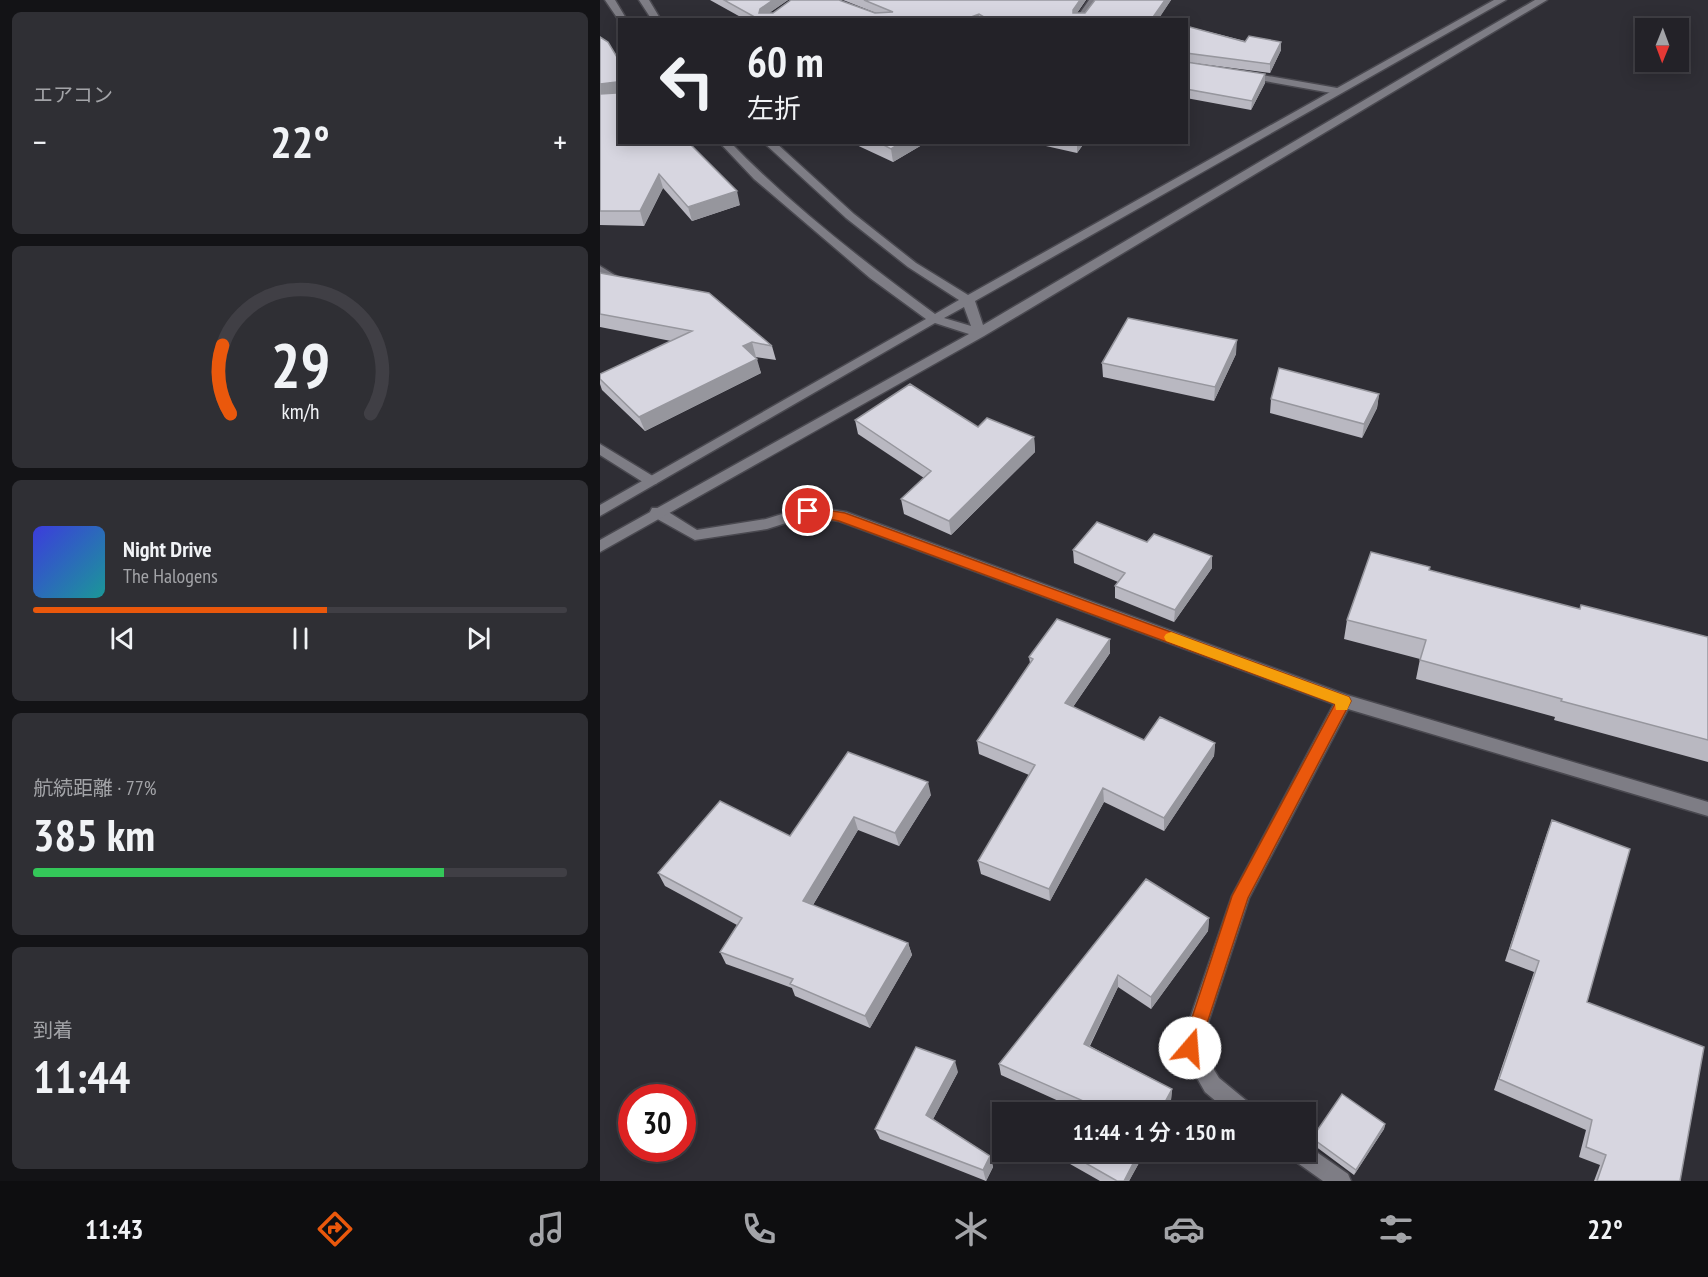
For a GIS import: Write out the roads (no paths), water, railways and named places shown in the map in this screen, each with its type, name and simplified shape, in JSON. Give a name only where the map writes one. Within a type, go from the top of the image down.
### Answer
[{"type":"street","points":[[610,0],[622,18]]},
{"type":"street","points":[[644,0],[656,18]]},
{"type":"street","points":[[1080,18],[1094,0]]},
{"type":"street","points":[[600,511],[934,319],[1501,0]]},
{"type":"street","points":[[600,547],[657,512],[980,333],[1369,99],[1542,0]]},
{"type":"street","points":[[1233,73],[1337,91]]},
{"type":"street","points":[[726,144],[758,177],[874,275],[934,319],[980,333]]},
{"type":"street","points":[[770,144],[850,216],[912,265],[968,300],[980,333]]},
{"type":"street","points":[[600,270],[619,284],[630,286]]},
{"type":"street","points":[[600,448],[651,481]]},
{"type":"street","points":[[657,512],[695,535],[766,524],[808,511],[841,516],[1344,701],[1708,809]]},
{"type":"street","points":[[1233,1102],[1212,1085],[1190,1048],[1241,896],[1344,701]]},
{"type":"street","points":[[1313,1162],[1341,1181]]}]
